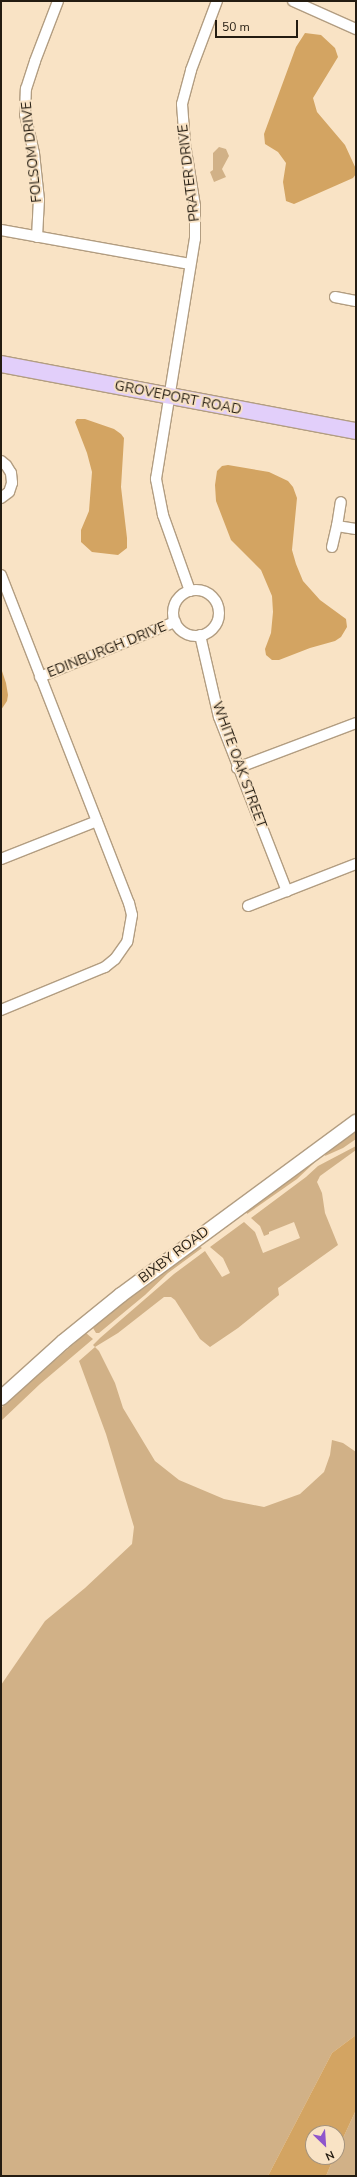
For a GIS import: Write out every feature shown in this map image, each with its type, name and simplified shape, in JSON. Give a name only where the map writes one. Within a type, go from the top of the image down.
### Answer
[{"type":"main road","name":"GROVEPORT ROAD","points":[[1,364],[356,431]]},
{"type":"street","name":"FOLSOM DRIVE","points":[[38,237],[39,200],[34,153],[25,114],[26,89],[34,61],[58,1]]},
{"type":"street","name":"PRATER DRIVE","points":[[170,396],[195,240],[195,206],[185,144],[182,104],[191,70],[217,1]]},
{"type":"street","points":[[293,1],[356,29]]},
{"type":"street","points":[[1,230],[190,264]]},
{"type":"street","points":[[335,297],[356,301]]},
{"type":"street","points":[[170,396],[156,479],[162,514],[190,591]]},
{"type":"street","points":[[1,461],[6,465],[11,473],[12,482],[9,492],[1,498]]},
{"type":"street","points":[[332,547],[341,502]]},
{"type":"street","points":[[337,526],[356,529]]},
{"type":"street","points":[[1,575],[129,903],[132,923],[127,942],[115,959],[105,967],[1,1010]]},
{"type":"street","points":[[197,590],[210,596],[218,608],[216,622],[207,633],[200,635],[185,633],[175,622],[173,614],[177,600],[190,591],[197,590]]},
{"type":"street","name":"EDINBURGH DRIVE","points":[[40,677],[175,622]]},
{"type":"street","name":"WHITE OAK STREET","points":[[200,635],[219,717],[287,891]]},
{"type":"street","points":[[238,768],[356,723]]},
{"type":"street","points":[[1,859],[97,821]]},
{"type":"street","points":[[248,906],[356,864]]},
{"type":"street","name":"BIXBY ROAD","points":[[1,1398],[63,1342],[126,1291],[356,1122]]},
{"type":"shaded area","points":[[305,33],[321,35],[335,48],[338,57],[313,98],[317,112],[345,145],[356,169],[356,174],[353,178],[294,204],[286,201],[283,182],[286,163],[278,152],[265,144],[264,134],[296,47]]},
{"type":"shaded area","points":[[219,147],[226,149],[229,156],[222,169],[226,177],[214,182],[210,172],[213,170],[213,153]]},
{"type":"shaded area","points":[[77,419],[85,419],[114,429],[124,438],[121,487],[127,548],[118,555],[92,552],[81,542],[81,530],[89,511],[92,472],[87,453],[75,422]]},
{"type":"shaded area","points":[[228,465],[269,472],[288,481],[293,487],[297,498],[292,550],[303,581],[320,600],[346,619],[347,627],[341,637],[335,641],[310,648],[279,660],[272,660],[266,655],[265,649],[271,633],[273,612],[272,596],[261,570],[231,540],[216,501],[215,485],[217,471],[222,466]]},
{"type":"shaded area","points":[[1,668],[8,695],[7,701],[1,710]]},
{"type":"shaded area","points":[[356,1130],[356,1139],[343,1148],[325,1156],[326,1152]]},
{"type":"shaded area","points":[[356,1146],[356,1150],[320,1176],[317,1182],[322,1193],[325,1213],[338,1245],[278,1288],[279,1295],[238,1328],[210,1347],[200,1339],[175,1300],[171,1297],[164,1297],[118,1333],[95,1347],[93,1345],[100,1338],[174,1274],[205,1251],[222,1277],[230,1273],[223,1258],[210,1247],[244,1222],[255,1232],[263,1253],[300,1238],[294,1222],[269,1232],[269,1234],[264,1236],[260,1226],[251,1218],[306,1177],[318,1166]]},
{"type":"shaded area","points":[[313,1161],[314,1163],[297,1179],[247,1214],[246,1210]]},
{"type":"shaded area","points":[[199,1246],[202,1248],[168,1273],[145,1295],[99,1333],[96,1333],[93,1328],[94,1325]]},
{"type":"shaded area","points":[[86,1333],[93,1339],[40,1384],[1,1421],[1,1408]]},
{"type":"shaded area","points":[[95,1347],[99,1351],[115,1383],[123,1408],[155,1461],[179,1480],[224,1499],[264,1507],[300,1494],[324,1472],[330,1455],[332,1440],[343,1443],[356,1452],[356,2035],[332,2053],[268,2176],[1,2176],[1,1685],[45,1621],[85,1588],[132,1544],[134,1527],[106,1434],[79,1361]]},
{"type":"shaded area","points":[[356,2035],[356,2110],[345,2134],[345,2125],[305,2125],[305,2165],[331,2165],[326,2176],[268,2176],[332,2053]]},
{"type":"shaded area","points":[[356,2110],[356,2176],[326,2176],[331,2165],[345,2165],[345,2134]]}]
